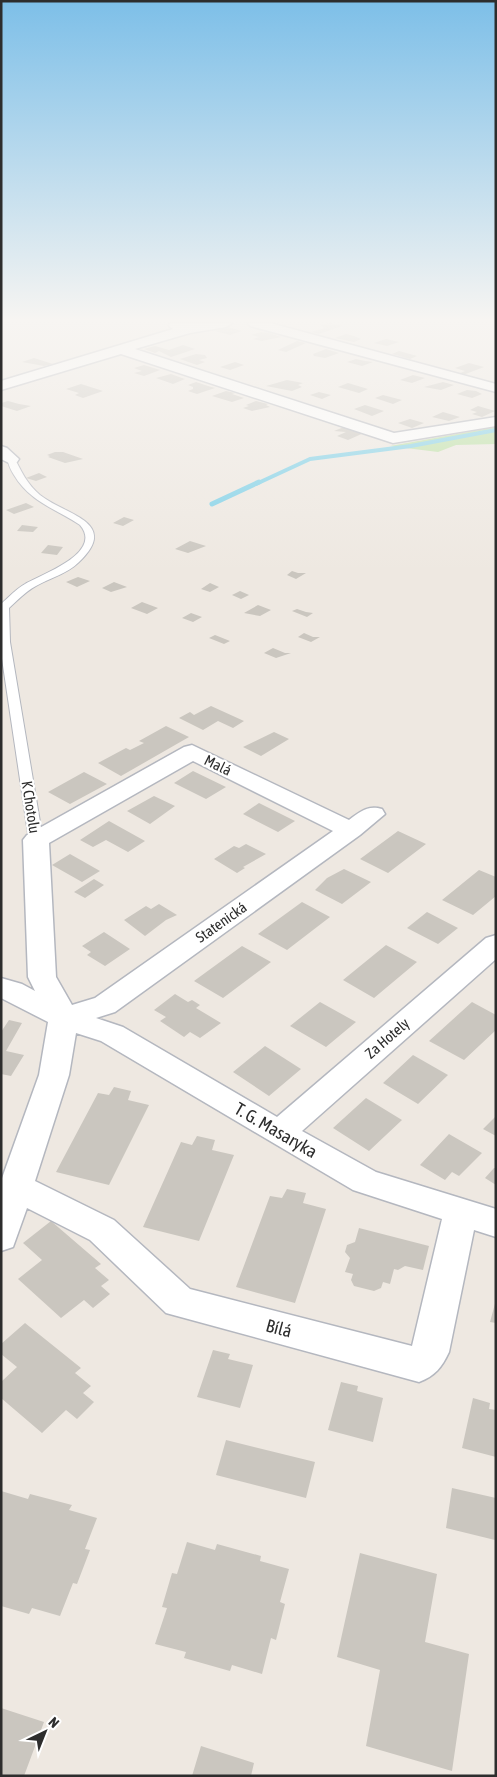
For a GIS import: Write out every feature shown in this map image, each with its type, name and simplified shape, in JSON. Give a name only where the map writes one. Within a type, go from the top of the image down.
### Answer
[{"type":"street","points":[[295,406],[393,438],[496,421]]},
{"type":"street","name":"Malá","points":[[36,840],[192,752],[351,830]]},
{"type":"street","name":"Statenická","points":[[64,1018],[104,1005],[372,814]]},
{"type":"street","name":"K Chotolu","points":[[36,840],[36,878],[42,978],[64,1018]]},
{"type":"street","name":"Za Hotely","points":[[279,1133],[496,944]]},
{"type":"street","name":"T. G. Masaryka","points":[[1,988],[12,991],[64,1018],[112,1034],[279,1133],[365,1180],[496,1223]]},
{"type":"street","points":[[1,1237],[16,1186],[54,1076],[64,1018]]},
{"type":"street","name":"Bílá","points":[[16,1186],[102,1230],[179,1302],[419,1365],[430,1352],[461,1212]]},
{"type":"lane","name":"K Chotolu","points":[[6,455],[15,470],[37,496],[85,522],[90,532],[89,543],[75,561],[25,588],[4,607],[4,642],[36,840]]},
{"type":"green space","points":[[496,427],[496,444],[456,445],[438,452],[390,446]]},
{"type":"building","points":[[1,406],[31,406],[31,406],[17,411]]},
{"type":"building","points":[[249,406],[270,407],[252,411],[243,408]]},
{"type":"building","points":[[368,406],[384,411],[372,416],[354,409]]},
{"type":"building","points":[[478,406],[495,411],[482,417],[472,414],[477,412],[470,410]]},
{"type":"building","points":[[443,412],[460,417],[449,421],[432,417]]},
{"type":"building","points":[[410,419],[424,423],[412,428],[398,423]]},
{"type":"building","points":[[344,427],[366,432],[348,440],[337,436],[346,432],[334,431]]},
{"type":"building","points":[[63,452],[83,459],[65,463],[48,457],[50,456],[47,455]]},
{"type":"building","points":[[39,473],[47,477],[36,481],[26,478]]},
{"type":"building","points":[[26,503],[34,507],[14,514],[6,510]]},
{"type":"building","points":[[124,517],[134,520],[123,526],[113,523]]},
{"type":"building","points":[[22,525],[38,527],[33,532],[17,531]]},
{"type":"building","points":[[190,541],[206,546],[188,553],[175,549]]},
{"type":"building","points":[[48,545],[63,547],[57,555],[41,553]]},
{"type":"building","points":[[292,571],[306,573],[296,579],[287,575]]},
{"type":"building","points":[[78,577],[90,581],[77,587],[66,582]]},
{"type":"building","points":[[114,582],[127,587],[111,592],[102,588]]},
{"type":"building","points":[[210,583],[219,587],[210,592],[201,589]]},
{"type":"building","points":[[240,591],[249,595],[241,599],[232,595]]},
{"type":"building","points":[[142,602],[158,608],[147,614],[131,608]]},
{"type":"building","points":[[258,605],[271,610],[260,616],[244,613]]},
{"type":"building","points":[[297,609],[313,613],[307,617],[292,611]]},
{"type":"building","points":[[191,613],[202,617],[193,622],[182,618]]},
{"type":"building","points":[[304,633],[313,637],[320,637],[311,642],[298,637]]},
{"type":"building","points":[[215,635],[230,641],[224,644],[209,638]]},
{"type":"building","points":[[273,648],[285,653],[291,653],[276,658],[264,653]]},
{"type":"building","points":[[211,706],[244,721],[233,728],[218,721],[203,730],[179,718],[190,712],[194,715]]},
{"type":"building","points":[[166,726],[189,737],[121,776],[98,763],[126,748],[130,750],[144,743],[139,741]]},
{"type":"building","points":[[274,732],[289,739],[261,756],[243,747]]},
{"type":"building","points":[[193,771],[226,787],[206,799],[174,783]]},
{"type":"building","points":[[84,772],[107,784],[70,804],[48,792]]},
{"type":"building","points":[[154,796],[175,806],[150,824],[127,811]]},
{"type":"building","points":[[259,803],[295,821],[278,832],[243,814]]},
{"type":"building","points":[[109,821],[145,841],[128,852],[106,840],[93,847],[80,840]]},
{"type":"building","points":[[398,831],[426,844],[388,873],[360,859]]},
{"type":"building","points":[[246,844],[266,854],[243,867],[245,868],[237,873],[214,859],[234,846],[239,848]]},
{"type":"building","points":[[70,854],[100,871],[82,882],[52,865]]},
{"type":"building","points":[[344,869],[371,882],[342,904],[315,890],[327,878]]},
{"type":"building","points":[[479,870],[496,877],[496,896],[473,915],[442,900]]},
{"type":"building","points":[[94,879],[104,885],[85,898],[74,892]]},
{"type":"building","points":[[302,902],[330,917],[287,950],[258,934]]},
{"type":"building","points":[[159,904],[177,915],[166,920],[145,936],[124,920],[146,906],[151,909]]},
{"type":"building","points":[[427,912],[458,928],[438,944],[407,928]]},
{"type":"building","points":[[104,932],[130,949],[105,966],[87,955],[91,952],[82,946]]},
{"type":"building","points":[[386,945],[417,962],[374,998],[343,980]]},
{"type":"building","points":[[242,946],[271,962],[223,998],[194,981]]},
{"type":"building","points":[[175,994],[188,1002],[192,1000],[200,1005],[196,1008],[221,1023],[200,1038],[190,1032],[184,1037],[160,1021],[166,1017],[154,1010]]},
{"type":"building","points":[[320,1002],[356,1022],[326,1047],[290,1026]]},
{"type":"building","points":[[472,1002],[496,1015],[496,1030],[464,1060],[429,1041]]},
{"type":"building","points":[[9,1020],[22,1023],[6,1051],[24,1055],[11,1076],[1,1074],[1,1032]]},
{"type":"building","points":[[265,1046],[301,1069],[269,1096],[233,1072]]},
{"type":"building","points":[[413,1055],[448,1075],[418,1104],[383,1083]]},
{"type":"building","points":[[114,1087],[131,1091],[128,1100],[149,1105],[109,1185],[56,1172],[98,1093],[109,1095]]},
{"type":"building","points":[[366,1098],[402,1120],[369,1151],[333,1128]]},
{"type":"building","points":[[496,1116],[496,1136],[483,1129]]},
{"type":"building","points":[[449,1134],[482,1153],[459,1176],[452,1172],[445,1180],[420,1165]]},
{"type":"building","points":[[197,1136],[215,1140],[212,1150],[234,1155],[199,1241],[143,1227],[181,1142],[192,1145]]},
{"type":"building","points":[[496,1168],[496,1185],[485,1178]]},
{"type":"building","points":[[287,1189],[306,1193],[303,1203],[326,1209],[295,1303],[236,1287],[270,1196],[282,1198]]},
{"type":"building","points":[[51,1221],[101,1264],[95,1268],[109,1280],[101,1286],[110,1294],[93,1308],[84,1300],[61,1318],[18,1279],[42,1260],[23,1243]]},
{"type":"building","points":[[359,1228],[429,1246],[423,1270],[405,1266],[398,1270],[394,1269],[390,1284],[383,1282],[381,1288],[374,1291],[354,1286],[351,1280],[353,1274],[345,1272],[350,1258],[345,1252],[347,1245],[355,1242]]},
{"type":"building","points":[[496,1300],[496,1323],[490,1322]]},
{"type":"building","points":[[25,1323],[81,1368],[75,1373],[91,1386],[83,1393],[94,1402],[77,1419],[66,1410],[42,1433],[1,1398],[1,1382],[17,1367],[1,1354],[1,1344]]},
{"type":"building","points":[[213,1350],[230,1354],[228,1359],[253,1365],[240,1408],[197,1397]]},
{"type":"building","points":[[341,1382],[358,1386],[357,1391],[383,1398],[373,1442],[328,1430]]},
{"type":"building","points":[[473,1398],[490,1403],[489,1409],[496,1410],[496,1457],[462,1448]]},
{"type":"building","points":[[226,1440],[315,1462],[306,1498],[216,1475]]},
{"type":"building","points":[[452,1488],[496,1498],[495,1540],[446,1528]]},
{"type":"building","points":[[1,1491],[28,1499],[30,1494],[72,1505],[69,1510],[97,1518],[85,1549],[90,1550],[77,1584],[73,1583],[60,1616],[32,1608],[29,1614],[1,1606]]},
{"type":"building","points":[[187,1542],[215,1550],[217,1544],[261,1556],[260,1561],[289,1569],[280,1602],[285,1604],[276,1640],[271,1638],[262,1674],[232,1665],[230,1671],[184,1658],[186,1652],[155,1644],[167,1608],[162,1607],[172,1573],[177,1574]]},
{"type":"building","points":[[360,1553],[437,1574],[425,1642],[469,1654],[452,1771],[366,1746],[380,1670],[337,1657]]},
{"type":"building","points":[[1,1708],[44,1722],[24,1776],[1,1776]]},
{"type":"building","points":[[201,1746],[254,1763],[251,1776],[192,1776]]},
{"type":"waterway","points":[[256,484],[310,459],[411,446],[496,430]]},
{"type":"waterway","points":[[212,504],[259,482]]}]
